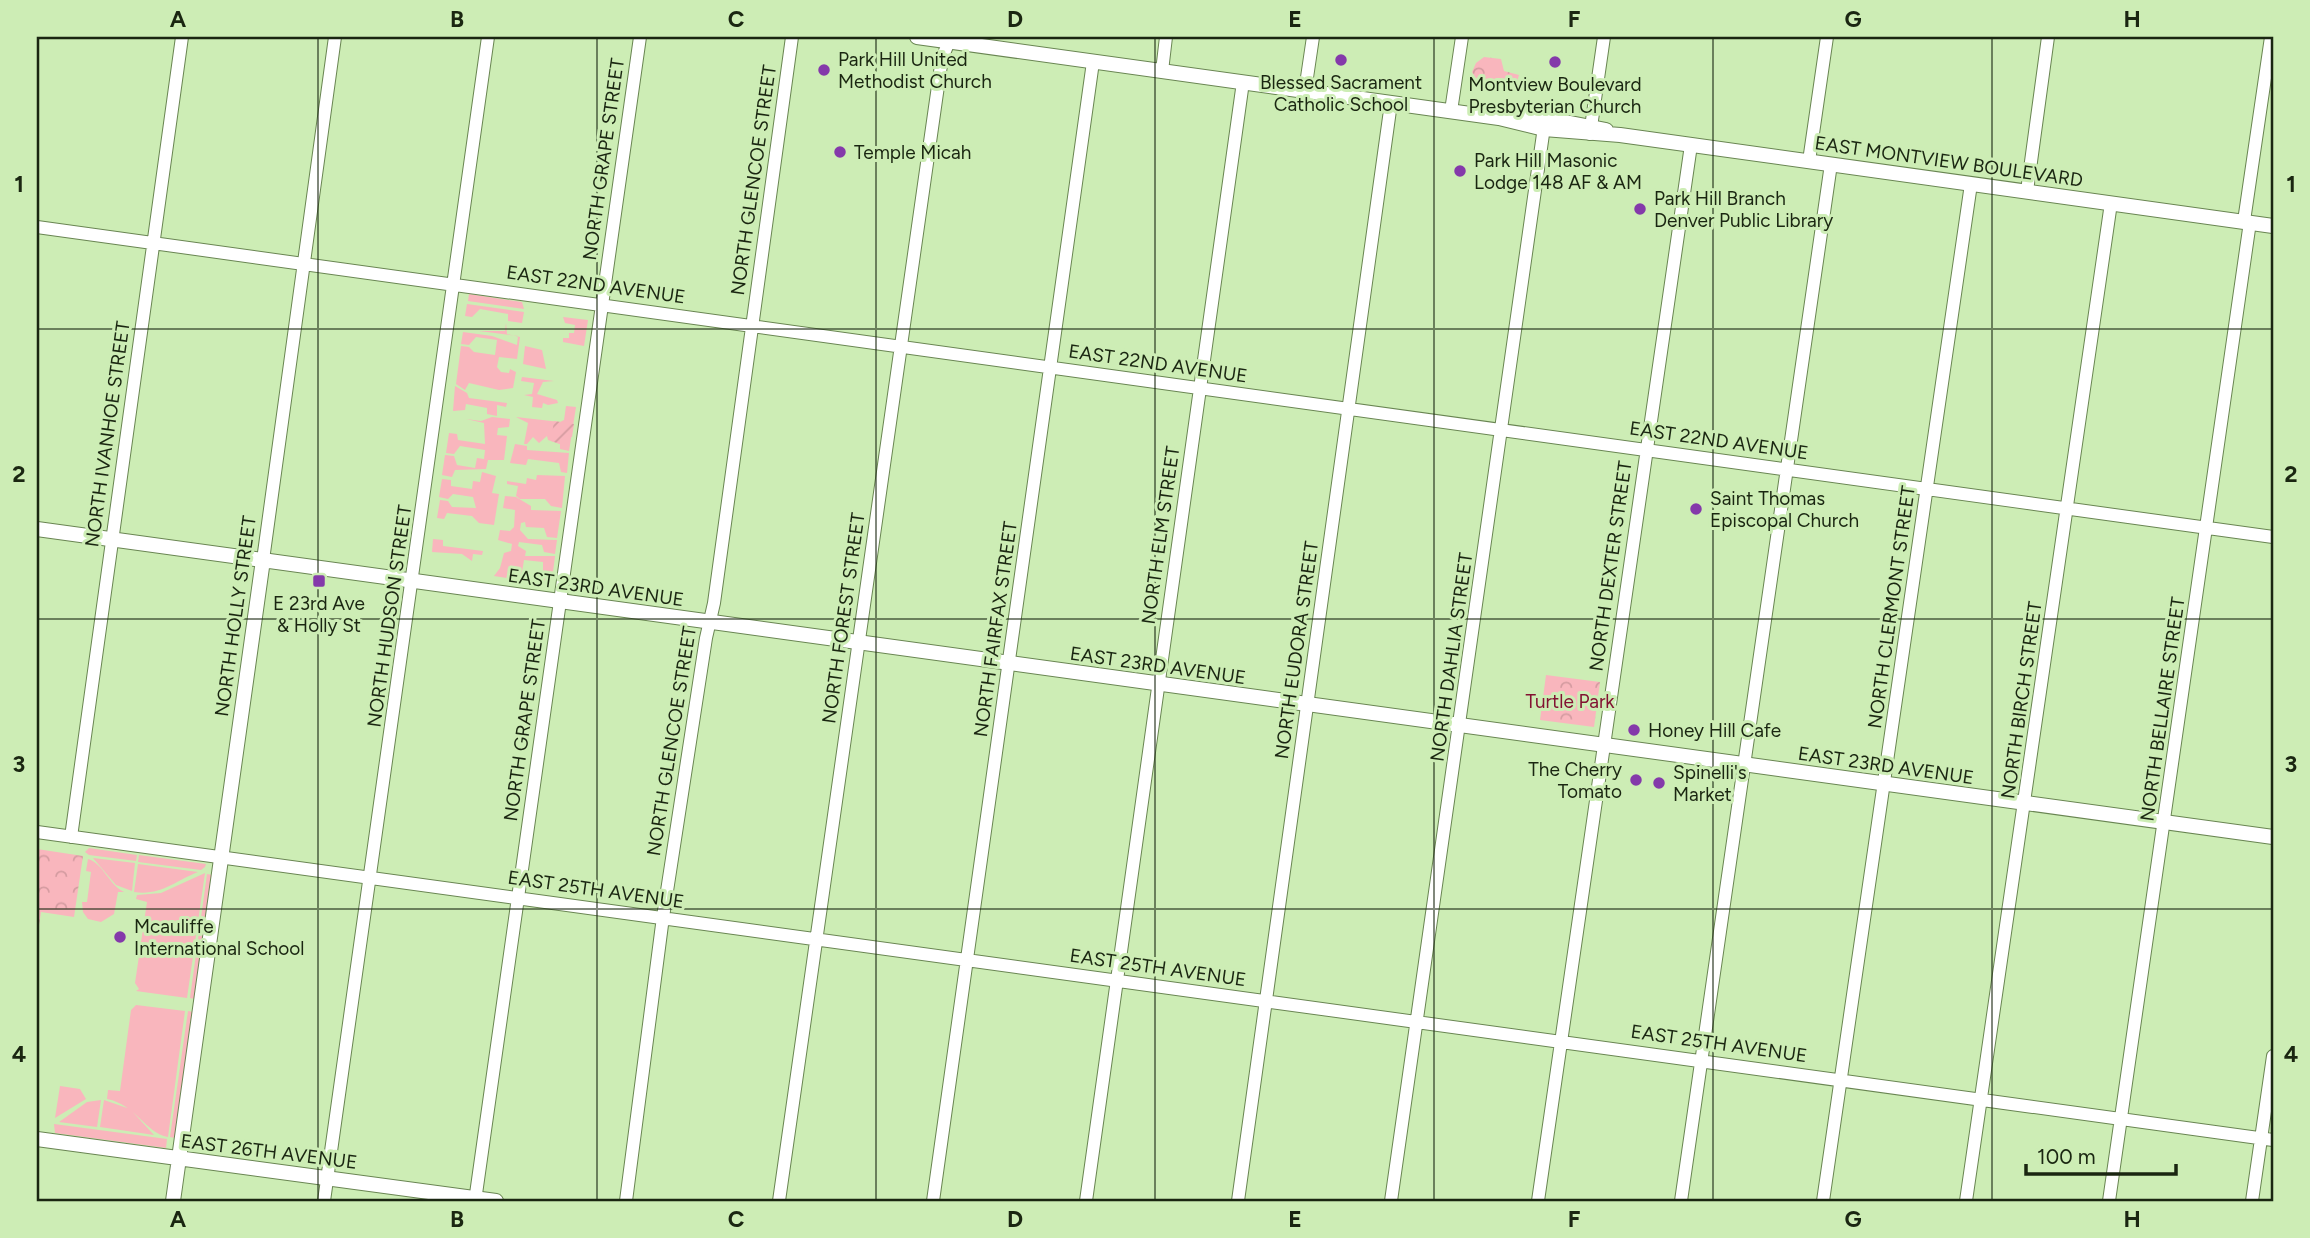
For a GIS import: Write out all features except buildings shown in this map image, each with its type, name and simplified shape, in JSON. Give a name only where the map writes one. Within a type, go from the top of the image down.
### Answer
[{"type":"street","name":"NORTH IVANHOE STREET","points":[[71,837],[182,37]]},
{"type":"street","name":"NORTH HOLLY STREET","points":[[173,1201],[335,37]]},
{"type":"street","name":"NORTH HUDSON STREET","points":[[324,1201],[488,37]]},
{"type":"street","name":"NORTH GRAPE STREET","points":[[475,1200],[640,37]]},
{"type":"street","name":"NORTH GLENCOE STREET","points":[[626,1201],[663,918],[709,622],[792,37]]},
{"type":"street","name":"EAST MONTVIEW BOULEVARD","points":[[917,37],[1007,43],[1093,62],[1591,129],[2273,226]]},
{"type":"street","points":[[1161,71],[1166,37]]},
{"type":"street","points":[[1305,91],[1312,37]]},
{"type":"street","points":[[1451,111],[1462,37]]},
{"type":"street","points":[[1591,129],[1604,37]]},
{"type":"street","points":[[1809,161],[1827,37]]},
{"type":"street","points":[[2027,191],[2048,37]]},
{"type":"street","name":"NORTH BELLAIRE STREET","points":[[2109,1201],[2208,527],[2271,37]]},
{"type":"street","name":"NORTH FOREST STREET","points":[[779,1201],[942,58],[951,39]]},
{"type":"street","name":"NORTH FAIRFAX STREET","points":[[933,1201],[1093,62]]},
{"type":"street","name":"NORTH ELM STREET","points":[[1086,1201],[1243,82]]},
{"type":"street","name":"NORTH EUDORA STREET","points":[[1238,1201],[1391,103]]},
{"type":"street","name":"NORTH DAHLIA STREET","points":[[1391,1201],[1461,726],[1544,123]]},
{"type":"street","name":"NORTH DEXTER STREET","points":[[1538,1201],[1691,145]]},
{"type":"street","points":[[1681,1201],[1831,164]]},
{"type":"street","name":"NORTH CLERMONT STREET","points":[[1823,1201],[1971,184]]},
{"type":"street","name":"NORTH BIRCH STREET","points":[[1966,1201],[2111,203]]},
{"type":"street","name":"EAST 22ND AVENUE","points":[[37,227],[2273,537]]},
{"type":"street","name":"EAST 23RD AVENUE","points":[[37,529],[2273,837]]},
{"type":"street","name":"EAST 25TH AVENUE","points":[[37,832],[2267,1139]]},
{"type":"street","points":[[2252,1201],[2267,1139],[2273,1056]]},
{"type":"street","name":"EAST 26TH AVENUE","points":[[37,1139],[496,1201]]},
{"type":"green space","points":[[1484,57],[1501,59],[1504,71],[1519,75],[1516,85],[1500,90],[1479,85],[1472,72],[1476,63]]},
{"type":"green space","points":[[469,294],[522,302],[524,309],[468,301]]},
{"type":"green space","points":[[467,304],[524,312],[522,323],[508,321],[508,314],[480,309],[472,317],[465,316]]},
{"type":"green space","points":[[563,317],[588,320],[584,346],[563,342],[563,338],[569,338],[569,333],[574,333],[575,325],[565,323]]},
{"type":"green space","points":[[506,323],[507,334],[513,335],[479,331],[505,331]]},
{"type":"green space","points":[[463,332],[492,336],[517,345],[518,337],[517,359],[499,357],[497,367],[501,372],[509,373],[510,369],[516,372],[513,388],[499,390],[469,383],[465,390],[456,384],[461,346],[469,347],[474,352],[495,355],[497,340],[476,337],[469,345],[461,344]]},
{"type":"green space","points":[[525,346],[542,350],[546,369],[523,364]]},
{"type":"green space","points":[[522,377],[554,381],[543,382],[537,394],[557,400],[558,403],[543,403],[542,408],[532,407],[533,397],[524,395],[532,394],[534,383],[521,381]]},
{"type":"green space","points":[[455,386],[467,393],[469,398],[507,403],[506,407],[497,405],[497,416],[487,414],[487,408],[466,404],[465,410],[453,411]]},
{"type":"green space","points":[[566,406],[576,407],[569,451],[560,449],[560,444],[548,440],[547,436],[539,443],[533,437],[524,444],[528,423],[516,417],[560,422],[564,420]]},
{"type":"green space","points":[[492,417],[510,419],[509,427],[498,428],[497,435],[507,436],[504,460],[488,460],[486,469],[455,470],[452,477],[442,475],[445,455],[454,456],[457,465],[475,468],[477,458],[484,459],[485,450],[460,446],[454,454],[446,453],[449,433],[457,434],[458,440],[485,444],[484,423],[466,419],[481,421]]},
{"type":"green space","points":[[554,421],[574,424],[572,437],[566,437],[561,450],[560,444],[551,441]]},
{"type":"green space","points":[[515,444],[527,446],[527,450],[569,453],[567,473],[561,472],[559,463],[528,459],[526,465],[510,463]]},
{"type":"green space","points":[[482,472],[496,476],[492,493],[499,494],[494,525],[479,523],[472,516],[447,513],[444,519],[437,518],[440,500],[448,501],[452,507],[476,508],[473,497],[453,494],[448,499],[439,497],[442,479],[451,480],[451,486],[472,489],[473,481],[480,482]]},
{"type":"green space","points":[[537,475],[565,476],[562,508],[551,506],[545,499],[520,499],[516,496],[518,486],[507,484],[507,481],[526,484],[527,478],[536,480]]},
{"type":"green space","points":[[505,496],[516,497],[531,506],[531,510],[561,511],[557,538],[547,537],[544,528],[526,527],[525,522],[521,523],[520,530],[528,539],[557,540],[555,554],[544,552],[542,545],[519,542],[518,546],[526,551],[525,556],[555,556],[553,572],[543,572],[543,562],[524,560],[521,578],[535,580],[538,575],[550,575],[551,585],[494,576],[500,568],[504,553],[511,551],[512,544],[498,540],[500,530],[510,531],[514,527],[515,510],[503,508]]},
{"type":"green space","points":[[433,539],[443,540],[443,546],[483,551],[482,555],[473,554],[472,561],[462,554],[432,552]]},
{"type":"green space","name":"Turtle Park","points":[[1546,675],[1600,682],[1594,727],[1540,720]]},
{"type":"green space","points":[[89,848],[137,855],[136,861],[89,855],[85,852]]},
{"type":"green space","points":[[37,849],[83,856],[74,917],[41,912],[37,939]]},
{"type":"green space","points":[[139,855],[206,864],[201,870],[138,862]]},
{"type":"green space","points":[[93,858],[135,863],[132,891],[116,885]]},
{"type":"green space","points":[[88,859],[98,865],[124,892],[118,892],[114,914],[101,922],[88,919],[83,912],[82,902],[87,902],[91,872],[86,871]]},
{"type":"green space","points":[[138,864],[198,872],[160,890],[134,892]]},
{"type":"green space","points":[[205,873],[187,998],[136,991],[139,989],[135,983],[147,902],[136,899],[137,895],[161,893]]},
{"type":"green space","points":[[207,874],[212,875],[195,999],[190,998]]},
{"type":"green space","points":[[136,1005],[185,1011],[168,1137],[153,1130],[126,1107],[107,1099],[108,1090],[120,1091],[131,1010]]},
{"type":"green space","points":[[188,1011],[193,1012],[175,1138],[170,1137]]},
{"type":"green space","points":[[60,1086],[80,1089],[86,1099],[55,1118]]},
{"type":"green space","points":[[101,1100],[97,1127],[59,1122],[87,1102]]},
{"type":"green space","points":[[104,1100],[130,1109],[154,1135],[100,1127]]},
{"type":"green space","points":[[54,1124],[167,1139],[166,1148],[55,1133]]},
{"type":"place","name":"Blessed Sacrament Catholic School","points":[[1341,60]]},
{"type":"place","name":"Montview Boulevard Presbyterian Church","points":[[1555,62]]},
{"type":"place","name":"Park Hill United Methodist Church","points":[[824,70]]},
{"type":"place","name":"Temple Micah","points":[[840,152]]},
{"type":"place","name":"Park Hill Masonic Lodge 148 AF & AM","points":[[1460,171]]},
{"type":"place","name":"Park Hill Branch Denver Public Library","points":[[1640,209]]},
{"type":"place","name":"Saint Thomas Episcopal Church","points":[[1696,509]]},
{"type":"place","name":"E 23rd Ave & Holly St","points":[[319,581]]},
{"type":"place","name":"Honey Hill Cafe","points":[[1634,730]]},
{"type":"place","name":"The Cherry Tomato","points":[[1636,780]]},
{"type":"place","name":"Spinelli's Market","points":[[1659,783]]},
{"type":"place","name":"Mcauliffe International School","points":[[120,937]]}]
